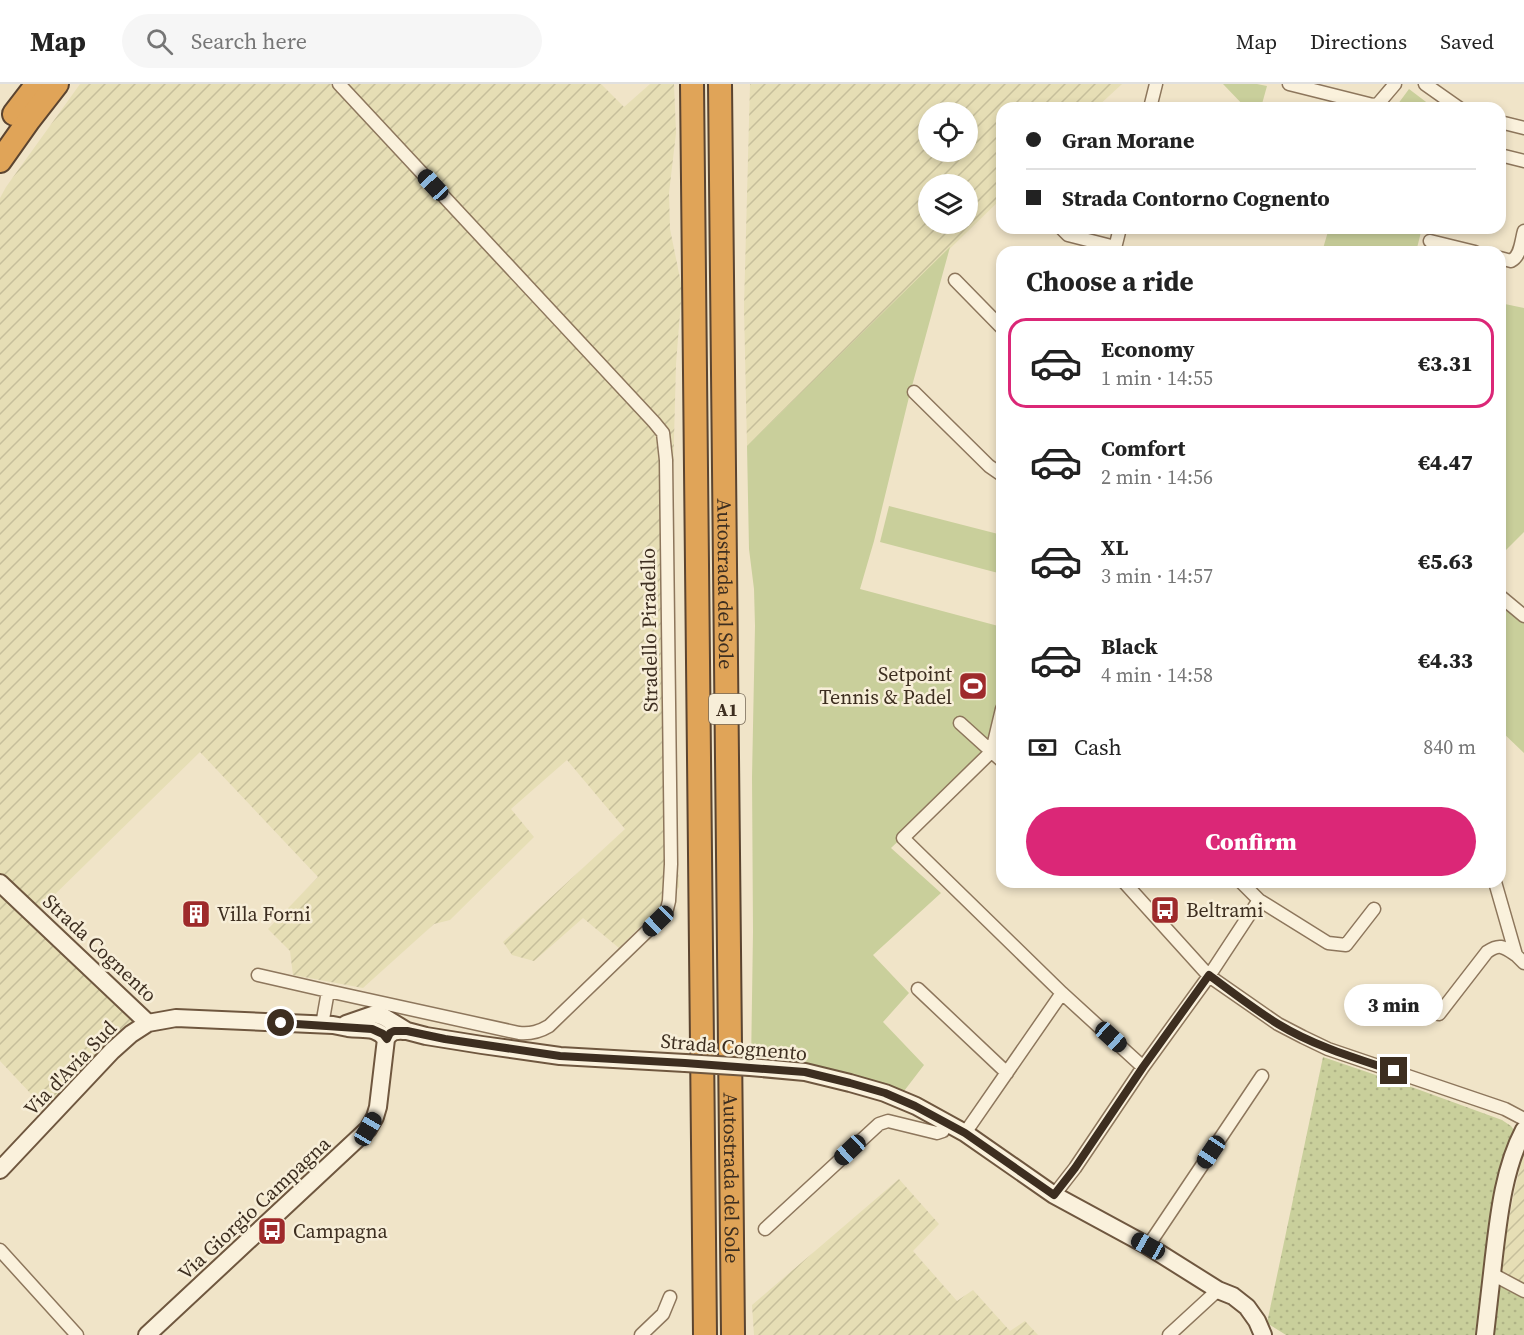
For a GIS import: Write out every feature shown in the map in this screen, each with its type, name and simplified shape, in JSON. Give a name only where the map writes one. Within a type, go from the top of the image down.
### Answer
[{"type":"highway","points":[[0,134],[37,84]]},
{"type":"highway","points":[[0,161],[57,84]]},
{"type":"highway","name":"Autostrada del Sole","points":[[692,84],[705,1335]]},
{"type":"highway","name":"Autostrada del Sole","points":[[720,84],[733,1335]]},
{"type":"street","name":"Stradello Piradello","points":[[328,991],[519,1033],[539,1032],[549,1026],[666,913],[671,864],[666,460],[663,434],[339,84]]},
{"type":"street","points":[[1152,102],[1156,84]]},
{"type":"street","points":[[1290,84],[1361,102]]},
{"type":"street","points":[[1380,102],[1395,84]]},
{"type":"street","points":[[1425,84],[1450,102]]},
{"type":"street","points":[[1506,124],[1524,129]]},
{"type":"street","points":[[1506,156],[1524,161]]},
{"type":"street","points":[[1506,260],[1515,259],[1524,231]]},
{"type":"street","points":[[1067,234],[1105,246]]},
{"type":"street","points":[[1430,240],[1452,246]]},
{"type":"street","points":[[955,280],[996,322]]},
{"type":"street","points":[[914,392],[996,471]]},
{"type":"street","points":[[1506,601],[1524,616]]},
{"type":"street","points":[[960,723],[996,755]]},
{"type":"street","points":[[996,734],[992,751],[903,838],[1062,993],[1143,1067]]},
{"type":"street","name":"Strada Cognento","points":[[0,883],[148,1023],[176,1018],[328,1025],[372,1029],[388,1036],[394,1031],[407,1031]]},
{"type":"street","points":[[1130,888],[1209,975],[1278,1024],[1328,1048],[1505,1109],[1524,1119]]},
{"type":"street","points":[[1246,888],[1258,900],[1328,943],[1346,945],[1374,909]]},
{"type":"street","points":[[1497,888],[1520,959]]},
{"type":"street","points":[[1054,1195],[1209,975],[1258,900]]},
{"type":"street","points":[[1439,1014],[1487,952],[1494,947],[1504,947],[1520,959]]},
{"type":"street","points":[[258,975],[328,991],[328,1025]]},
{"type":"street","points":[[918,989],[1007,1073]]},
{"type":"street","points":[[968,1129],[1062,993]]},
{"type":"street","name":"Strada Cognento","points":[[328,1025],[346,1024],[375,1014],[407,1031],[460,1042],[560,1056],[805,1072],[885,1093],[946,1123],[968,1129],[1054,1195],[1148,1246],[1218,1290],[1233,1296],[1247,1307],[1263,1335]]},
{"type":"street","name":"Via d'Avia Sud","points":[[0,1170],[112,1051],[148,1023]]},
{"type":"street","name":"Via Giorgio Campagna","points":[[147,1335],[368,1129],[378,1107],[388,1036]]},
{"type":"street","points":[[1148,1246],[1262,1076]]},
{"type":"street","points":[[765,1229],[879,1125],[888,1121],[937,1133],[943,1131],[946,1123]]},
{"type":"street","points":[[1485,1335],[1504,1193],[1516,1147],[1524,1130]]},
{"type":"street","points":[[0,1250],[77,1335]]},
{"type":"street","points":[[1492,1274],[1524,1290]]},
{"type":"street","points":[[1168,1335],[1218,1290]]},
{"type":"street","points":[[641,1335],[663,1314],[670,1297]]},
{"type":"shaded area","points":[[80,84],[601,84],[624,107],[650,84],[674,84],[676,133],[669,193],[670,229],[682,288],[676,364],[673,477],[674,791],[679,887],[619,948],[583,918],[534,961],[512,955],[503,942],[625,829],[567,760],[511,809],[534,837],[450,920],[434,924],[363,988],[293,975],[290,951],[268,929],[318,877],[200,752],[37,912],[135,1001],[133,1021],[49,1113],[0,1061],[0,198]]},
{"type":"shaded area","points":[[750,84],[1122,84],[1102,102],[996,102],[996,204],[978,221],[978,174],[918,174],[918,234],[965,234],[747,446],[744,307]]},
{"type":"shaded area","points":[[1524,1150],[1524,1284],[1499,1271]]},
{"type":"shaded area","points":[[899,1179],[939,1224],[913,1251],[957,1301],[973,1290],[1010,1331],[1025,1321],[1038,1335],[754,1335],[752,1305]]},
{"type":"green space","points":[[1223,84],[1267,86],[1263,102],[1240,102]]},
{"type":"green space","points":[[1409,89],[1426,102],[1399,102]]},
{"type":"green space","points":[[1327,234],[1420,234],[1418,246],[1324,246]]},
{"type":"green space","points":[[950,247],[860,589],[996,625],[996,736],[992,752],[891,848],[941,893],[873,955],[909,993],[883,1022],[924,1065],[901,1095],[751,1065],[755,626],[754,589],[749,549],[747,446]]},
{"type":"green space","points":[[1506,304],[1524,308],[1524,532],[1506,550]]},
{"type":"green space","points":[[889,506],[996,533],[996,572],[880,542]]},
{"type":"green space","points":[[1506,603],[1524,619],[1524,753],[1506,736]]},
{"type":"green space","points":[[1323,1057],[1502,1120],[1516,1133],[1496,1201],[1475,1335],[1286,1335],[1267,1323]]},
{"type":"green space","points":[[1496,1283],[1524,1297],[1524,1335],[1491,1335]]},
{"type":"place","name":"Setpoint Tennis & Padel","points":[[973,686]]},
{"type":"place","name":"Beltrami","points":[[1165,910]]},
{"type":"place","name":"Villa Forni","points":[[196,914]]},
{"type":"place","name":"Campagna","points":[[272,1231]]},
{"type":"route","points":[[281,1023],[372,1029],[379,1031],[387,1039],[394,1031],[407,1031],[426,1036],[560,1056],[805,1072],[885,1093],[915,1106],[965,1133],[1054,1195],[1209,975],[1278,1024],[1303,1037],[1394,1071]]}]
